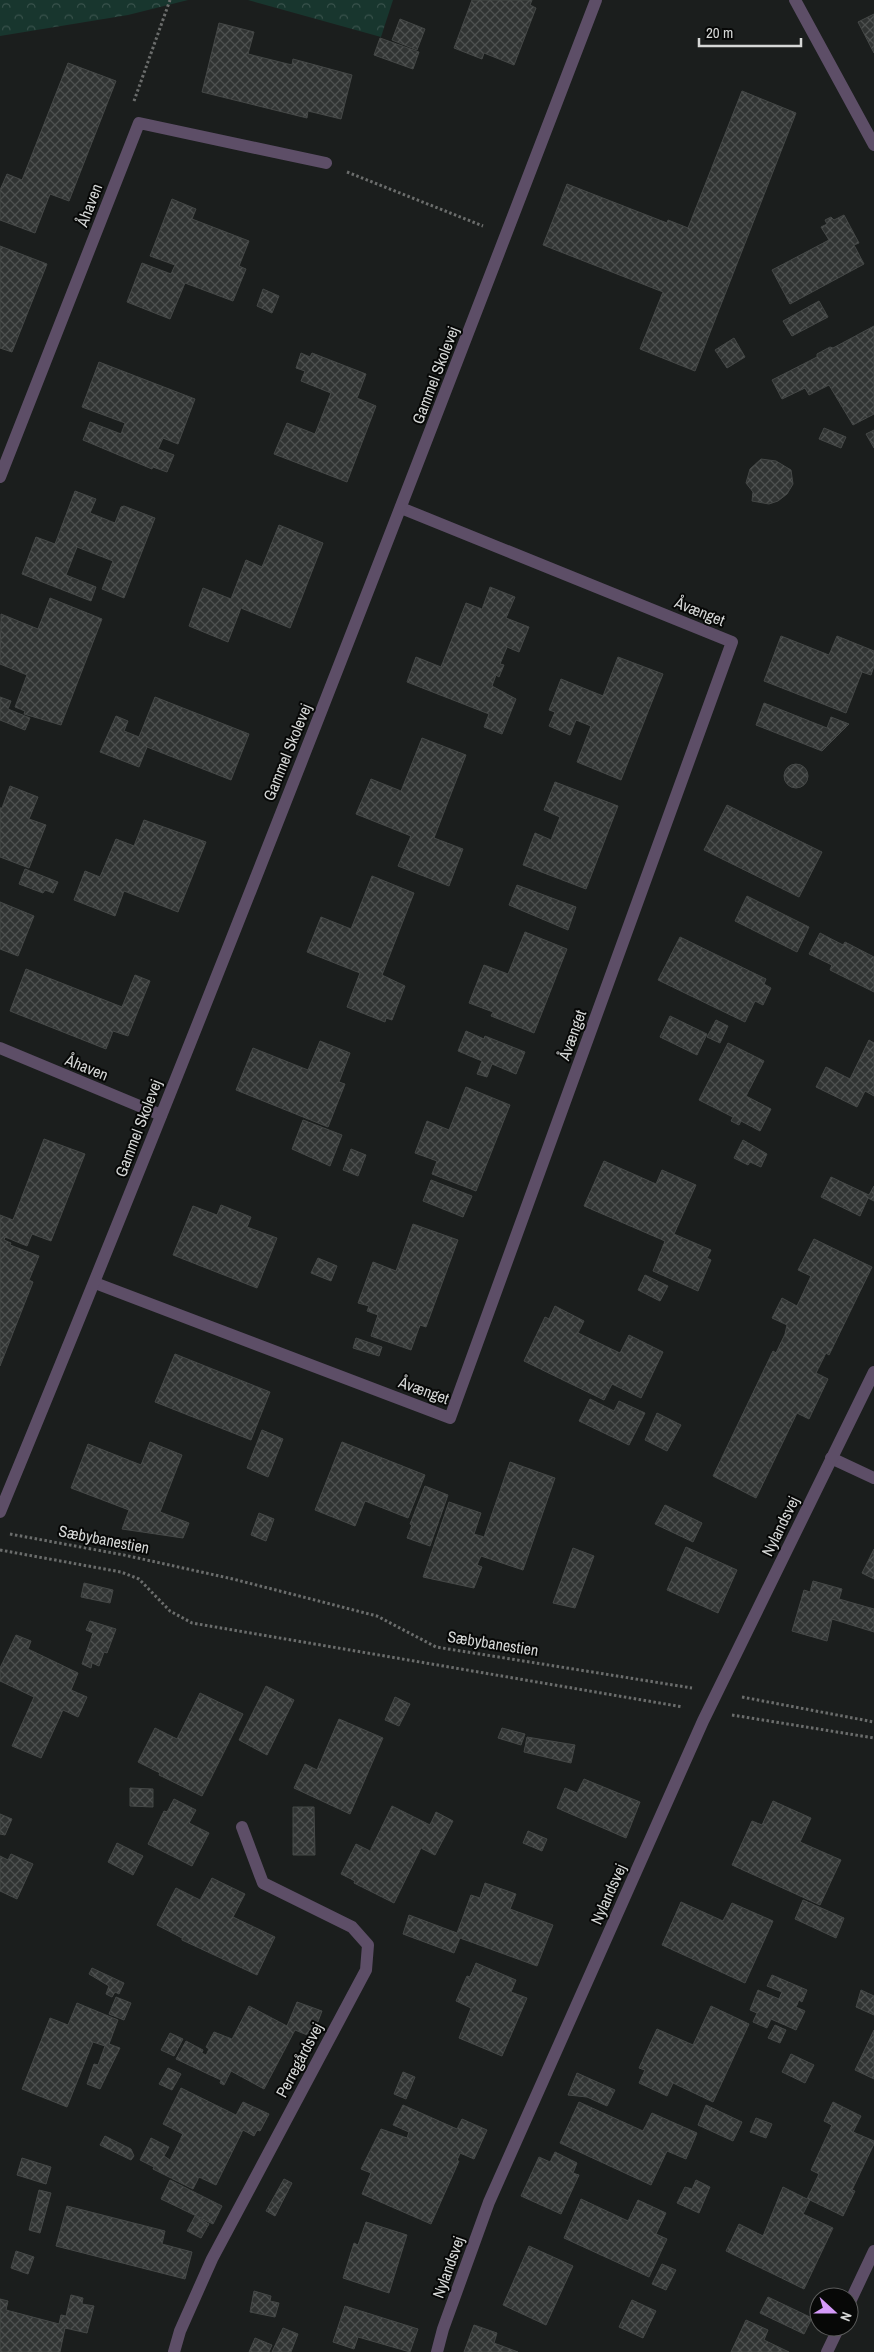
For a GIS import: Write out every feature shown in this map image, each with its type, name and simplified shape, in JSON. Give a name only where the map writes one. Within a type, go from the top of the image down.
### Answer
[{"type":"street","name":"Gammel Skolevej","points":[[0,1512],[96,1283],[401,508],[596,0]]},
{"type":"street","points":[[796,0],[874,146]]},
{"type":"street","points":[[139,123],[326,163]]},
{"type":"street","name":"Åhaven","points":[[0,477],[139,123]]},
{"type":"street","name":"Åvænget","points":[[96,1283],[450,1418],[732,642],[401,508]]},
{"type":"street","name":"Åhaven","points":[[0,1048],[161,1115]]},
{"type":"street","name":"Nylandsvej","points":[[437,2352],[443,2329],[489,2202],[716,1692],[874,1372]]},
{"type":"street","points":[[831,1458],[874,1478]]},
{"type":"street","name":"Perregårdsvej","points":[[174,2352],[180,2331],[212,2259],[366,1970],[368,1945],[352,1927],[263,1883],[242,1827]]},
{"type":"street","points":[[857,2287],[874,2250]]},
{"type":"street","points":[[827,2352],[834,2337]]},
{"type":"path","points":[[139,123],[133,99],[170,0]]},
{"type":"path","points":[[326,163],[506,235]]},
{"type":"path","name":"Sæbybanestien","points":[[0,1532],[124,1555],[234,1579],[377,1616],[436,1647],[716,1692],[874,1722]]},
{"type":"path","points":[[0,1550],[121,1572],[139,1579],[170,1611],[192,1623],[874,1738]]},
{"type":"green space","points":[[0,0],[188,0],[128,15],[0,36]]},
{"type":"green space","points":[[248,0],[393,0],[381,37]]},
{"type":"building","points":[[472,0],[532,0],[530,5],[536,8],[514,65],[484,53],[482,59],[454,48]]},
{"type":"building","points":[[874,14],[874,53],[858,22]]},
{"type":"building","points":[[400,19],[425,29],[417,50],[392,40]]},
{"type":"building","points":[[219,23],[254,32],[248,54],[292,65],[293,59],[352,75],[341,119],[308,111],[307,118],[202,92]]},
{"type":"building","points":[[380,38],[419,52],[413,69],[374,55]]},
{"type":"building","points":[[68,63],[116,81],[69,201],[50,194],[35,233],[0,220],[0,190],[7,174],[22,180]]},
{"type":"building","points":[[742,91],[796,113],[695,371],[640,349],[663,292],[543,245],[567,184],[667,223],[668,220],[688,228]]},
{"type":"building","points":[[172,199],[196,209],[192,219],[249,241],[239,266],[246,269],[233,301],[185,283],[170,319],[127,302],[142,263],[171,274],[175,265],[150,256]]},
{"type":"building","points":[[844,215],[859,243],[854,245],[864,264],[790,304],[772,270],[829,240],[821,227],[827,224],[825,220],[831,217],[834,220]]},
{"type":"building","points":[[0,246],[47,264],[12,352],[0,348]]},
{"type":"building","points":[[263,289],[279,296],[272,313],[257,306]]},
{"type":"building","points":[[819,301],[828,317],[792,336],[783,321]]},
{"type":"building","points":[[874,326],[874,414],[853,425],[829,385],[809,395],[805,388],[782,399],[772,380],[817,357],[817,354],[830,347],[833,348]]},
{"type":"building","points":[[734,338],[745,357],[727,368],[715,350]]},
{"type":"building","points":[[301,353],[310,357],[312,353],[366,374],[357,398],[376,406],[347,482],[274,454],[287,423],[315,434],[331,393],[301,381],[305,371],[296,368]]},
{"type":"building","points":[[99,362],[195,399],[178,444],[163,438],[158,449],[174,455],[167,472],[153,467],[152,469],[83,440],[90,422],[121,434],[125,423],[82,407]]},
{"type":"building","points":[[824,428],[846,437],[841,448],[819,439]]},
{"type":"building","points":[[874,430],[874,448],[866,434]]},
{"type":"building","points":[[761,459],[776,461],[791,470],[793,484],[787,494],[778,501],[769,504],[752,501],[753,492],[746,483],[750,469]]},
{"type":"building","points":[[75,491],[96,499],[90,513],[115,523],[121,507],[124,506],[155,518],[124,598],[102,589],[113,561],[77,547],[66,575],[96,587],[91,601],[22,574],[36,537],[55,544]]},
{"type":"building","points":[[279,525],[323,543],[290,628],[241,608],[228,642],[189,626],[203,588],[231,599],[246,560],[262,567]]},
{"type":"building","points":[[490,587],[515,597],[506,618],[529,627],[519,652],[507,647],[500,664],[504,665],[499,677],[496,675],[492,686],[516,699],[502,734],[484,727],[489,714],[407,682],[416,657],[441,667],[466,603],[482,609]]},
{"type":"building","points":[[50,598],[102,619],[61,725],[24,714],[25,711],[15,707],[27,675],[0,664],[1,614],[38,629]]},
{"type":"building","points":[[781,636],[829,655],[837,636],[874,651],[874,666],[871,675],[862,672],[846,713],[764,681]]},
{"type":"building","points":[[618,657],[663,674],[621,780],[577,762],[591,726],[576,720],[570,735],[549,726],[555,712],[549,710],[561,679],[603,696]]},
{"type":"building","points":[[0,697],[11,701],[8,709],[30,718],[25,730],[0,720]]},
{"type":"building","points":[[155,697],[249,734],[231,780],[147,747],[139,767],[100,752],[116,716],[128,721],[124,731],[139,737]]},
{"type":"building","points":[[764,703],[827,728],[831,717],[849,724],[822,751],[756,725]]},
{"type":"building","points":[[422,738],[466,755],[434,838],[463,849],[449,886],[398,866],[411,836],[356,814],[371,779],[401,791]]},
{"type":"building","points":[[796,764],[801,765],[807,771],[807,781],[801,787],[796,788],[791,787],[785,781],[784,776],[785,771],[791,765]]},
{"type":"building","points":[[555,782],[618,806],[586,889],[523,865],[535,833],[551,840],[560,817],[544,810]]},
{"type":"building","points":[[10,786],[38,797],[29,819],[46,825],[29,868],[0,857],[0,808],[2,808]]},
{"type":"building","points":[[727,805],[822,852],[799,897],[704,850]]},
{"type":"building","points":[[144,820],[206,842],[178,912],[124,891],[115,916],[74,900],[85,871],[100,877],[116,839],[134,846]]},
{"type":"building","points":[[25,869],[58,882],[53,893],[45,890],[43,893],[19,884]]},
{"type":"building","points":[[372,876],[414,893],[382,975],[405,986],[392,1020],[386,1018],[385,1022],[347,1007],[360,973],[307,952],[321,917],[351,929]]},
{"type":"building","points":[[517,885],[576,907],[568,930],[509,905]]},
{"type":"building","points":[[747,896],[809,927],[797,952],[735,921]]},
{"type":"building","points":[[0,902],[34,916],[18,956],[0,949]]},
{"type":"building","points":[[525,932],[567,949],[534,1033],[491,1016],[493,1012],[469,1003],[484,965],[508,974]]},
{"type":"building","points":[[820,933],[843,945],[845,942],[874,957],[874,992],[830,970],[832,965],[809,954]]},
{"type":"building","points":[[680,937],[766,979],[764,984],[771,988],[763,1005],[755,1001],[745,1022],[658,980]]},
{"type":"building","points":[[26,969],[122,1007],[135,975],[150,981],[128,1036],[113,1031],[106,1049],[10,1011]]},
{"type":"building","points":[[670,1016],[707,1034],[697,1055],[660,1037]]},
{"type":"building","points":[[716,1020],[728,1026],[720,1043],[707,1037]]},
{"type":"building","points":[[466,1031],[484,1039],[485,1036],[525,1052],[516,1074],[492,1064],[487,1077],[477,1074],[482,1061],[458,1051]]},
{"type":"building","points":[[869,1040],[874,1043],[874,1096],[865,1091],[857,1107],[816,1087],[826,1067],[850,1079]]},
{"type":"building","points":[[320,1041],[350,1053],[339,1082],[345,1084],[328,1127],[236,1090],[253,1048],[308,1070]]},
{"type":"building","points":[[728,1043],[764,1061],[746,1096],[771,1109],[760,1131],[741,1121],[739,1125],[731,1121],[733,1117],[699,1100]]},
{"type":"building","points":[[466,1087],[510,1105],[476,1191],[432,1174],[437,1161],[415,1153],[427,1121],[449,1130]]},
{"type":"building","points":[[303,1120],[342,1135],[330,1166],[292,1149]]},
{"type":"building","points":[[44,1139],[85,1154],[51,1241],[32,1234],[27,1246],[5,1237],[4,1240],[11,1243],[10,1245],[39,1256],[29,1280],[33,1282],[0,1366],[0,1215],[13,1220]]},
{"type":"building","points":[[743,1140],[767,1154],[761,1167],[750,1162],[748,1165],[734,1158]]},
{"type":"building","points":[[351,1149],[366,1155],[358,1176],[343,1170]]},
{"type":"building","points":[[604,1161],[656,1184],[662,1170],[696,1185],[674,1234],[711,1250],[707,1258],[711,1260],[698,1291],[653,1271],[665,1241],[584,1206]]},
{"type":"building","points":[[831,1177],[869,1195],[874,1186],[874,1201],[868,1198],[860,1216],[821,1197]]},
{"type":"building","points":[[431,1180],[472,1196],[463,1217],[423,1201]]},
{"type":"building","points":[[221,1205],[251,1217],[247,1227],[277,1238],[257,1288],[173,1255],[193,1206],[217,1215]]},
{"type":"building","points":[[413,1224],[458,1240],[426,1327],[420,1325],[411,1350],[371,1336],[378,1315],[367,1311],[369,1306],[358,1303],[373,1262],[396,1271]]},
{"type":"building","points":[[814,1239],[872,1267],[829,1355],[826,1353],[816,1373],[828,1379],[809,1419],[797,1413],[756,1498],[713,1476],[773,1351],[776,1353],[785,1334],[787,1325],[772,1318],[782,1298],[797,1306],[811,1276],[798,1270]]},
{"type":"building","points":[[318,1258],[337,1266],[331,1281],[311,1273]]},
{"type":"building","points":[[645,1275],[668,1286],[660,1301],[638,1290]]},
{"type":"building","points":[[555,1306],[584,1321],[578,1333],[620,1353],[629,1335],[663,1352],[641,1398],[612,1384],[604,1400],[524,1361],[545,1317],[549,1319]]},
{"type":"building","points":[[356,1338],[382,1347],[379,1356],[353,1348]]},
{"type":"building","points":[[175,1354],[270,1392],[251,1440],[155,1402]]},
{"type":"building","points":[[590,1399],[614,1411],[619,1401],[645,1413],[629,1445],[579,1421]]},
{"type":"building","points":[[657,1413],[681,1425],[667,1451],[645,1440]]},
{"type":"building","points":[[262,1430],[283,1439],[268,1477],[247,1468]]},
{"type":"building","points":[[150,1442],[182,1455],[160,1512],[189,1523],[183,1538],[122,1529],[129,1510],[71,1488],[88,1444],[141,1465]]},
{"type":"building","points":[[342,1442],[425,1475],[408,1518],[365,1501],[355,1526],[315,1510]]},
{"type":"building","points":[[510,1462],[555,1478],[523,1570],[481,1556],[477,1565],[482,1567],[474,1588],[423,1577],[449,1502],[481,1513],[474,1534],[484,1537]]},
{"type":"building","points":[[425,1486],[448,1495],[430,1546],[407,1538],[412,1525],[410,1524]]},
{"type":"building","points":[[665,1505],[702,1523],[693,1542],[655,1524]]},
{"type":"building","points":[[259,1513],[274,1519],[266,1541],[251,1535]]},
{"type":"building","points":[[686,1547],[737,1570],[718,1613],[667,1590]]},
{"type":"building","points":[[573,1548],[594,1556],[575,1608],[553,1603]]},
{"type":"building","points":[[874,1549],[874,1579],[862,1573]]},
{"type":"building","points":[[813,1581],[842,1589],[839,1599],[874,1609],[874,1632],[832,1619],[827,1641],[792,1631],[804,1590],[810,1592]]},
{"type":"building","points":[[84,1583],[113,1590],[110,1603],[81,1597]]},
{"type":"building","points":[[90,1621],[116,1629],[107,1653],[104,1652],[99,1666],[92,1663],[91,1668],[82,1664],[93,1633],[86,1630]]},
{"type":"building","points":[[16,1635],[31,1641],[28,1649],[78,1673],[71,1690],[87,1697],[78,1717],[63,1710],[41,1758],[12,1746],[34,1697],[0,1681],[0,1668]]},
{"type":"building","points":[[266,1686],[294,1700],[267,1755],[239,1740]]},
{"type":"building","points":[[200,1693],[243,1714],[202,1796],[159,1775],[160,1773],[138,1762],[155,1728],[177,1739]]},
{"type":"building","points":[[395,1697],[410,1704],[399,1726],[385,1720]]},
{"type":"building","points":[[339,1719],[383,1738],[350,1814],[294,1788],[305,1764],[317,1770]]},
{"type":"building","points":[[502,1728],[525,1734],[521,1745],[498,1738]]},
{"type":"building","points":[[527,1737],[575,1745],[571,1763],[524,1752]]},
{"type":"building","points":[[584,1779],[640,1802],[626,1838],[557,1808],[565,1788],[577,1793]]},
{"type":"building","points":[[130,1788],[153,1789],[153,1807],[130,1806]]},
{"type":"building","points":[[174,1799],[196,1810],[189,1823],[209,1833],[192,1866],[148,1844],[164,1811],[167,1812]]},
{"type":"building","points":[[773,1801],[811,1818],[800,1842],[841,1860],[820,1905],[732,1865],[752,1821],[762,1825]]},
{"type":"building","points":[[392,1806],[430,1825],[436,1812],[453,1821],[435,1855],[421,1848],[394,1903],[354,1883],[355,1881],[341,1874],[356,1844],[370,1851]]},
{"type":"building","points":[[293,1807],[314,1807],[315,1855],[293,1855]]},
{"type":"building","points":[[0,1814],[12,1819],[5,1835],[0,1834]]},
{"type":"building","points":[[528,1831],[547,1839],[542,1851],[523,1843]]},
{"type":"building","points":[[117,1843],[143,1856],[133,1875],[108,1862]]},
{"type":"building","points":[[11,1854],[33,1864],[17,1899],[0,1891],[0,1856],[8,1860]]},
{"type":"building","points":[[212,1878],[245,1894],[233,1917],[275,1937],[257,1975],[182,1940],[182,1938],[157,1925],[176,1888],[200,1900]]},
{"type":"building","points":[[485,1883],[516,1894],[510,1909],[553,1925],[537,1966],[460,1938],[454,1953],[403,1934],[409,1915],[457,1933],[471,1895],[480,1898]]},
{"type":"building","points":[[803,1900],[844,1918],[836,1938],[795,1919]]},
{"type":"building","points":[[681,1902],[723,1921],[732,1903],[773,1921],[745,1983],[662,1945]]},
{"type":"building","points":[[476,1963],[516,1980],[511,1992],[527,1998],[502,2056],[459,2038],[471,2008],[456,2001],[467,1976],[470,1977]]},
{"type":"building","points":[[92,1968],[124,1983],[119,1994],[115,1992],[112,1997],[106,1994],[109,1986],[89,1974]]},
{"type":"building","points":[[772,1975],[807,1990],[802,2002],[799,2000],[796,2007],[805,2011],[796,2030],[771,2019],[767,2028],[753,2022],[757,2013],[750,2010],[758,1990],[779,1999],[782,1992],[767,1986]]},
{"type":"building","points":[[861,1990],[874,1996],[874,2015],[856,2007]]},
{"type":"building","points":[[116,1997],[131,2003],[124,2020],[109,2014]]},
{"type":"building","points":[[297,2002],[322,2011],[312,2037],[295,2030],[264,2089],[231,2071],[224,2085],[220,2083],[221,2080],[176,2059],[186,2041],[203,2050],[202,2053],[206,2055],[209,2049],[206,2047],[214,2032],[232,2039],[249,2006],[287,2026]]},
{"type":"building","points":[[77,2003],[118,2020],[109,2044],[120,2048],[100,2089],[87,2084],[94,2064],[98,2065],[105,2046],[93,2042],[67,2107],[22,2089],[50,2018],[68,2025]]},
{"type":"building","points":[[711,2006],[749,2024],[713,2102],[673,2083],[667,2096],[639,2083],[645,2070],[639,2068],[657,2029],[693,2045]]},
{"type":"building","points":[[775,2025],[786,2030],[780,2043],[768,2038]]},
{"type":"building","points":[[874,2030],[874,2079],[855,2070]]},
{"type":"building","points":[[170,2033],[183,2039],[174,2056],[161,2050]]},
{"type":"building","points":[[791,2054],[814,2065],[805,2083],[782,2072]]},
{"type":"building","points":[[168,2068],[181,2074],[172,2090],[159,2084]]},
{"type":"building","points":[[403,2072],[415,2077],[406,2099],[394,2094]]},
{"type":"building","points":[[577,2073],[615,2090],[607,2106],[587,2097],[568,2095]]},
{"type":"building","points":[[181,2088],[236,2115],[243,2102],[269,2114],[260,2131],[257,2130],[254,2136],[243,2130],[216,2185],[199,2177],[193,2189],[153,2169],[154,2167],[140,2160],[151,2138],[169,2147],[164,2156],[170,2160],[183,2134],[163,2124]]},
{"type":"building","points":[[579,2102],[643,2131],[652,2113],[697,2133],[686,2159],[667,2151],[651,2185],[560,2143]]},
{"type":"building","points":[[833,2102],[861,2116],[853,2132],[874,2141],[874,2144],[852,2190],[855,2191],[843,2216],[810,2200],[803,2214],[833,2228],[804,2289],[726,2251],[739,2224],[763,2236],[783,2187],[807,2199],[819,2174],[811,2170],[832,2125],[824,2121]]},
{"type":"building","points":[[403,2105],[457,2129],[462,2119],[487,2130],[474,2159],[460,2153],[457,2161],[459,2161],[431,2224],[362,2194],[371,2173],[361,2169],[381,2129],[407,2138],[409,2132],[393,2125]]},
{"type":"building","points":[[706,2105],[742,2122],[733,2141],[698,2125]]},
{"type":"building","points":[[756,2118],[772,2124],[766,2138],[750,2132]]},
{"type":"building","points":[[105,2136],[131,2149],[134,2156],[131,2160],[100,2145]]},
{"type":"building","points":[[555,2152],[577,2163],[573,2173],[579,2175],[561,2214],[521,2196],[539,2157],[550,2162]]},
{"type":"building","points":[[22,2158],[51,2167],[46,2184],[17,2175]]},
{"type":"building","points":[[284,2179],[292,2183],[275,2216],[266,2211]]},
{"type":"building","points":[[170,2180],[222,2206],[213,2224],[161,2199]]},
{"type":"building","points":[[696,2180],[710,2187],[699,2213],[677,2203],[685,2187],[692,2189]]},
{"type":"building","points":[[39,2190],[51,2193],[40,2233],[29,2230]]},
{"type":"building","points":[[581,2199],[628,2221],[638,2200],[666,2213],[656,2234],[667,2239],[649,2277],[564,2238]]},
{"type":"building","points":[[67,2206],[165,2231],[162,2244],[192,2252],[185,2279],[56,2246]]},
{"type":"building","points":[[195,2216],[209,2224],[201,2238],[187,2231]]},
{"type":"building","points":[[366,2222],[407,2235],[389,2293],[343,2278],[354,2243],[358,2245]]},
{"type":"building","points":[[529,2246],[573,2266],[546,2325],[503,2305]]},
{"type":"building","points":[[16,2251],[34,2257],[28,2274],[11,2268]]},
{"type":"building","points":[[662,2264],[676,2270],[666,2290],[652,2284]]},
{"type":"building","points":[[254,2291],[271,2296],[270,2301],[279,2303],[275,2317],[250,2312]]},
{"type":"building","points":[[71,2295],[83,2298],[82,2304],[94,2306],[87,2333],[65,2328],[60,2352],[0,2352],[0,2299],[8,2301],[6,2310],[59,2324],[61,2315],[66,2316]]},
{"type":"building","points":[[768,2297],[809,2317],[809,2324],[804,2334],[760,2313]]},
{"type":"building","points":[[632,2300],[656,2311],[643,2338],[619,2327]]},
{"type":"building","points":[[345,2306],[418,2329],[410,2352],[358,2337],[354,2349],[333,2342]]},
{"type":"building","points":[[746,2320],[768,2330],[764,2340],[789,2352],[731,2352]]},
{"type":"building","points":[[474,2325],[497,2333],[494,2343],[518,2352],[464,2352]]},
{"type":"building","points":[[283,2328],[298,2334],[291,2352],[272,2352]]},
{"type":"building","points":[[255,2338],[272,2345],[269,2352],[249,2352]]}]
